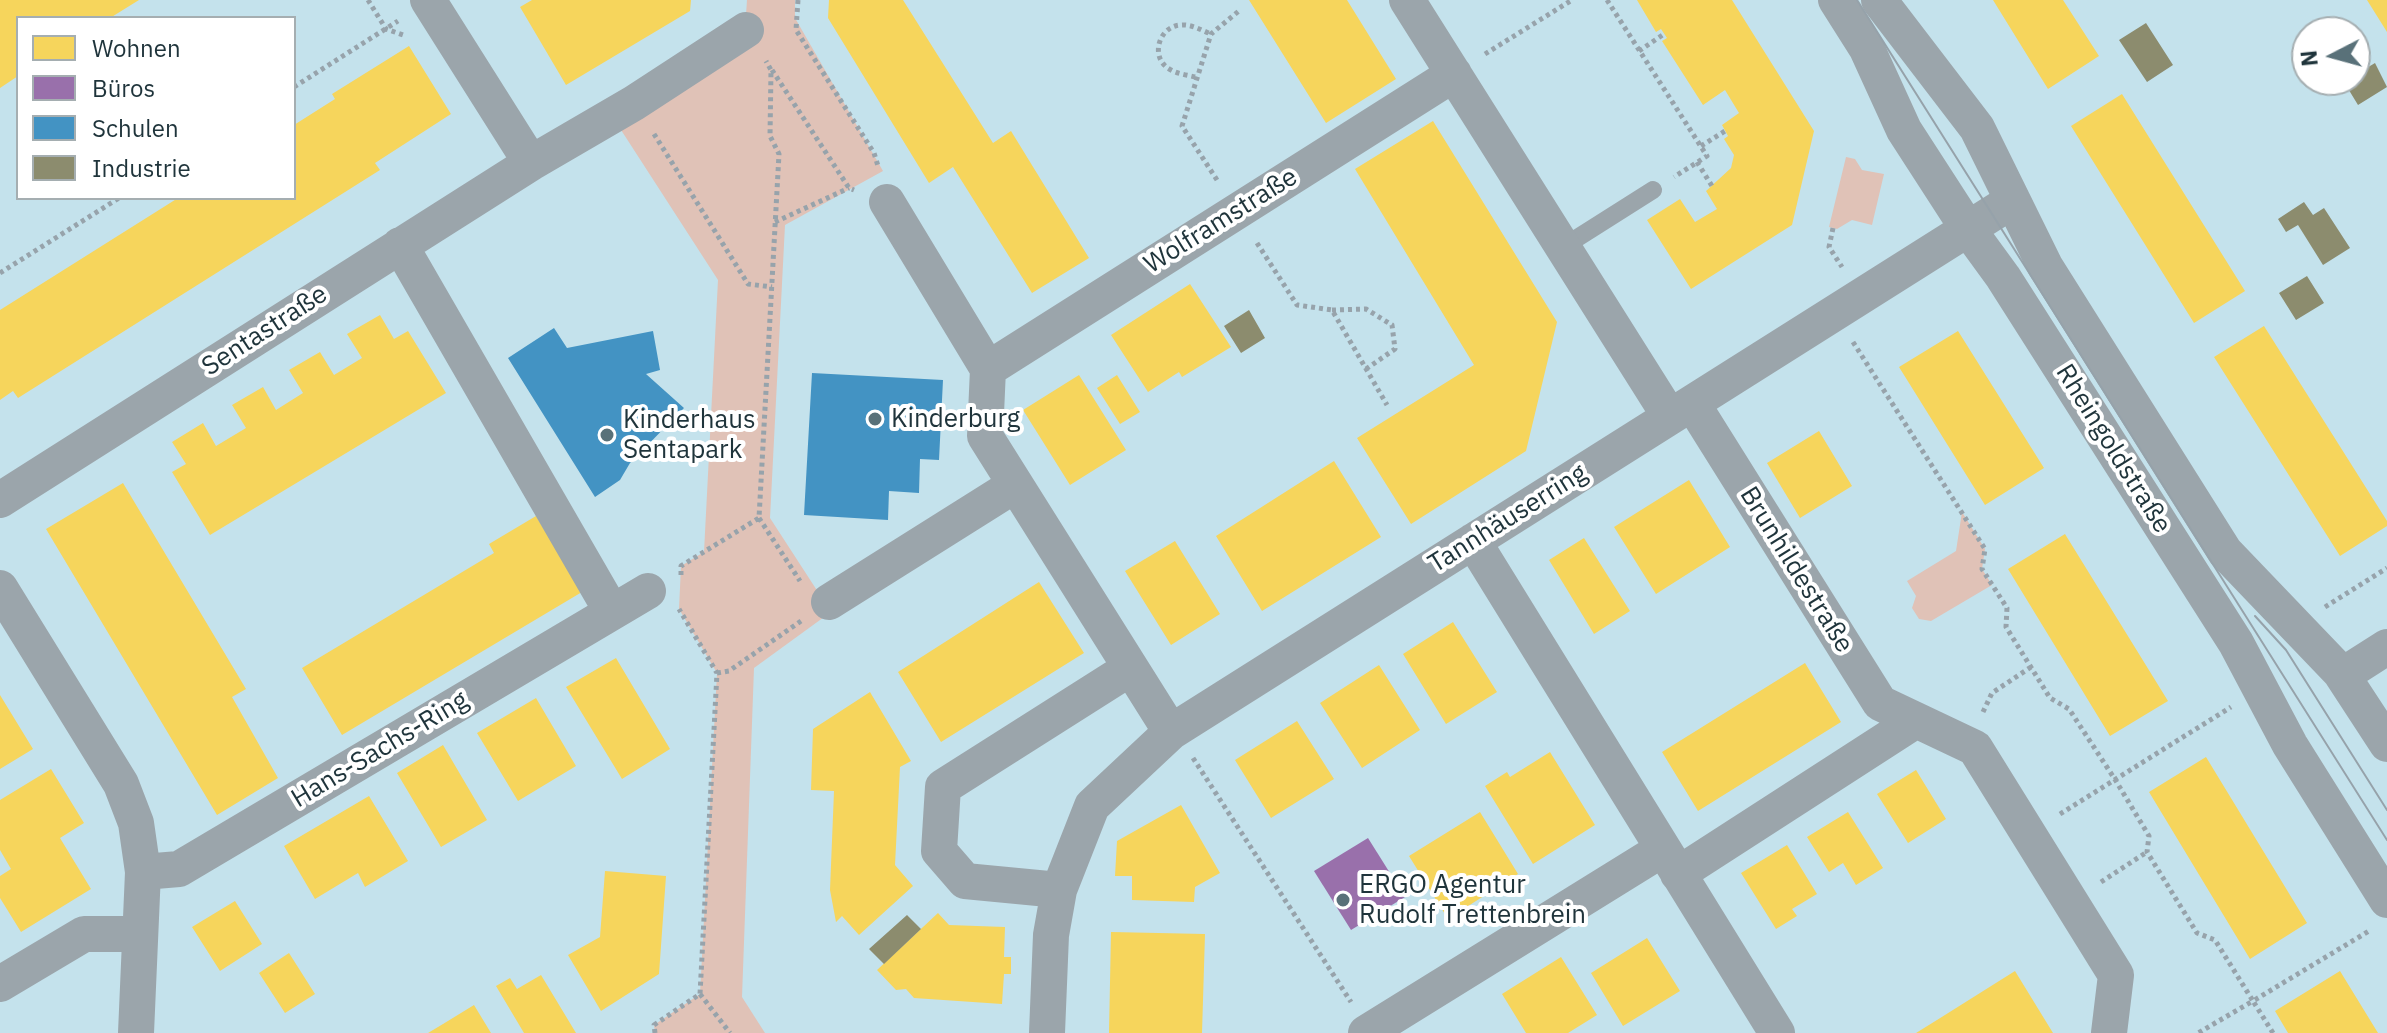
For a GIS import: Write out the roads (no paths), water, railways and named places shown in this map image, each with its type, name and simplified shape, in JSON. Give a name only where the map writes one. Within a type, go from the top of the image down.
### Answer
[{"type":"street","points":[[428,0],[531,163]]},
{"type":"street","points":[[1407,0],[1563,247],[1681,410]]},
{"type":"street","name":"Rheingoldstraße","points":[[1836,0],[1867,49],[1904,130],[2011,290],[2262,690],[2381,914]]},
{"type":"street","name":"Rheingoldstraße","points":[[1879,0],[1977,128],[2045,266],[2225,552],[2343,675],[2387,744]]},
{"type":"street","name":"Sentastraße","points":[[0,500],[400,245],[634,103],[746,30]]},
{"type":"street","name":"Wolframstraße","points":[[988,369],[1454,74]]},
{"type":"street","name":"Tannhäuserring","points":[[1047,1033],[1051,935],[1059,890],[1092,806],[1171,732],[2012,201]]},
{"type":"street","points":[[887,202],[988,369],[985,436],[1171,732]]},
{"type":"street","points":[[400,245],[612,612]]},
{"type":"street","name":"Brunhildestraße","points":[[1681,410],[1880,703],[1975,748],[2116,975],[2109,1033]]},
{"type":"street","points":[[823,606],[1015,485]]},
{"type":"street","points":[[1473,541],[1777,1033]]},
{"type":"street","points":[[0,588],[121,784],[136,823],[143,872],[136,1033]]},
{"type":"street","name":"Hans-Sachs-Ring","points":[[143,872],[179,869],[612,612],[669,589]]},
{"type":"street","points":[[2343,675],[2387,647]]},
{"type":"street","points":[[1059,890],[965,881],[939,851],[943,787],[1129,669]]},
{"type":"street","points":[[1368,1032],[1915,721]]},
{"type":"street","points":[[0,984],[84,934],[140,934]]},
{"type":"lane","points":[[1563,247],[1653,190]]},
{"type":"tram line","points":[[1857,0],[2387,840]]},
{"type":"tram line","points":[[2255,616],[2286,650],[2387,810]]},
{"type":"place","name":"Kinderburg","points":[[875,419]]},
{"type":"place","name":"Kinderhaus Sentapark","points":[[607,435]]},
{"type":"place","name":"ERGO Agentur Rudolf Trettenbrein","points":[[1343,900]]}]
